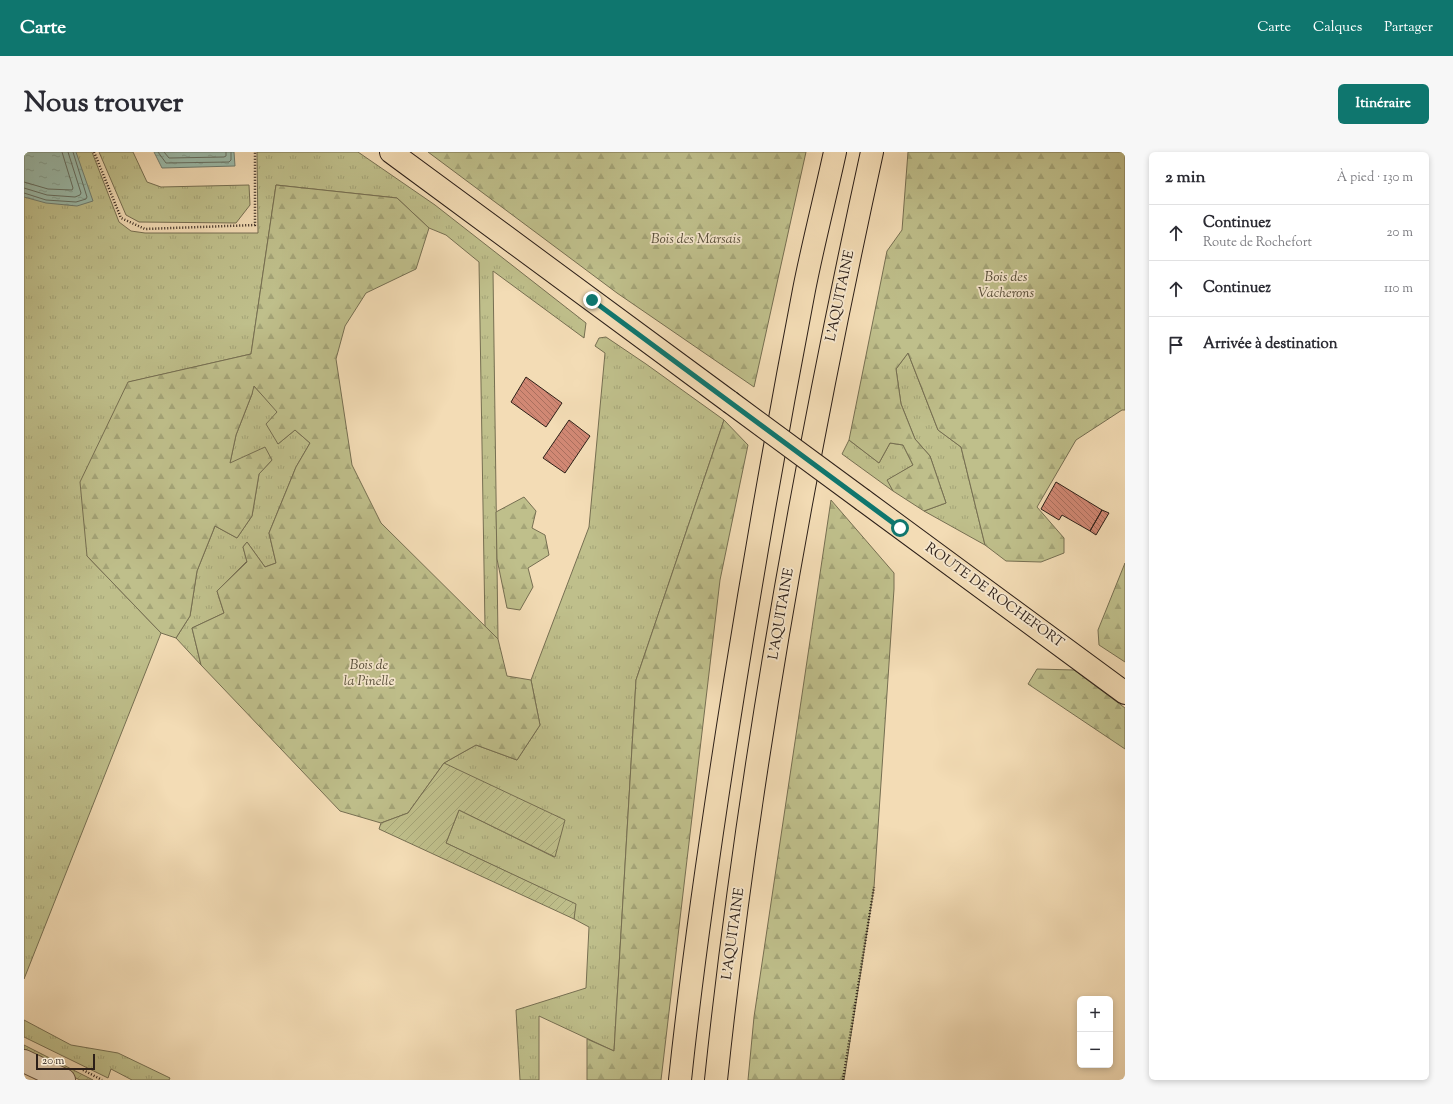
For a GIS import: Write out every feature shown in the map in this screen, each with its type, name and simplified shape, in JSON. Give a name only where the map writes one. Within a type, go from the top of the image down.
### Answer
[{"type":"main road","name":"ROUTE DE ROCHEFORT","points":[[391,152],[1125,693]]},
{"type":"main road","points":[[680,1080],[702,898],[720,773],[750,588],[804,289],[835,152]]},
{"type":"main road","name":"L'AQUITAINE","points":[[716,1080],[756,772],[783,604],[842,291],[872,152]]},
{"type":"street","points":[[24,1061],[64,1080]]},
{"type":"path","points":[[94,152],[121,218],[145,229],[255,225],[255,152]]},
{"type":"path","points":[[843,1080],[874,887]]},
{"type":"green space","points":[[24,152],[92,152],[119,222],[131,231],[145,233],[258,233],[257,152],[358,152],[435,205],[586,323],[584,338],[493,271],[498,639],[485,627],[479,262],[446,235],[429,228],[397,198],[276,185],[251,354],[129,382],[87,556],[161,633],[24,979]]},
{"type":"green space","points":[[99,152],[133,152],[147,182],[161,187],[249,185],[250,205],[236,223],[139,222],[126,215]]},
{"type":"green space","name":"Bois des Marsais","points":[[428,152],[806,152],[754,387],[617,293]]},
{"type":"green space","name":"Bois des Vacherons","points":[[908,152],[1125,152],[1125,410],[1122,410],[1076,440],[1037,507],[1064,538],[1064,553],[1041,562],[1006,561],[985,545],[961,447],[938,430],[908,353],[896,369],[901,404],[915,439],[930,456],[946,503],[924,511],[893,491],[887,480],[913,465],[903,445],[890,443],[879,463],[849,440],[887,251],[902,230]]},
{"type":"green space","name":"Bois de la Pinelle","points":[[276,185],[397,198],[429,228],[416,269],[366,293],[345,326],[336,359],[352,465],[381,523],[498,639],[507,676],[531,680],[540,725],[517,760],[476,745],[444,763],[408,813],[381,823],[340,811],[201,665],[192,628],[224,613],[217,591],[247,562],[243,547],[247,542],[265,567],[276,563],[269,533],[296,467],[310,443],[295,430],[278,444],[266,424],[277,412],[254,386],[236,435],[230,463],[265,447],[272,460],[259,474],[252,516],[237,538],[215,526],[197,571],[190,616],[176,638],[161,633],[87,556],[80,482],[128,382],[251,354]]},
{"type":"green space","points":[[606,337],[724,420],[636,680],[614,1051],[539,1016],[539,1080],[520,1080],[516,1010],[586,988],[589,927],[574,919],[575,904],[446,843],[459,810],[554,857],[444,763],[476,745],[517,760],[540,725],[531,680],[589,527],[605,353],[595,346],[599,338]]},
{"type":"green space","points":[[908,353],[938,430],[961,447],[985,545],[924,511],[946,503],[930,456],[915,439],[901,404],[896,369]]},
{"type":"green space","points":[[253,385],[278,412],[278,444],[295,430],[310,443],[296,467],[269,533],[276,563],[265,567],[247,542],[243,547],[247,561],[217,591],[224,613],[192,628],[201,665],[176,638],[190,616],[197,571],[215,526],[237,538],[252,516],[259,474],[272,460],[230,463],[236,435],[252,394]]},
{"type":"green space","points":[[724,420],[748,445],[720,580],[661,1080],[587,1080],[587,1039],[614,1051],[636,680]]},
{"type":"green space","points":[[849,440],[879,463],[890,443],[903,445],[913,465],[888,480],[893,491],[842,454]]},
{"type":"green space","points":[[524,497],[536,511],[532,528],[545,535],[549,555],[528,568],[533,587],[520,610],[507,608],[497,559],[496,512]]},
{"type":"green space","points":[[831,500],[894,573],[874,887],[844,1080],[748,1080],[754,1017]]},
{"type":"green space","points":[[1125,563],[1125,662],[1099,645],[1098,630]]},
{"type":"green space","points":[[1037,669],[1074,670],[1125,708],[1125,749],[1028,684]]},
{"type":"green space","points":[[444,763],[565,820],[555,857],[459,810],[446,843],[576,904],[574,919],[379,829],[381,823],[408,813]]},
{"type":"green space","points":[[24,1020],[71,1045],[118,1053],[170,1078],[169,1080],[132,1080],[111,1069],[108,1078],[24,1037]]},
{"type":"green space","points":[[24,1045],[93,1080],[80,1080],[24,1053]]},
{"type":"water","points":[[24,152],[76,152],[93,201],[77,206],[46,203],[24,197]]},
{"type":"water","points":[[154,152],[234,152],[235,166],[162,168]]},
{"type":"building","points":[[526,377],[562,403],[546,427],[511,402]]},
{"type":"building","points":[[569,420],[590,436],[565,473],[543,458]]},
{"type":"building","points":[[1056,482],[1102,510],[1090,531],[1062,515],[1059,520],[1041,509]]},
{"type":"building","points":[[1102,510],[1109,513],[1096,535],[1090,531]]},
{"type":"route","points":[[592,300],[900,528]]}]
